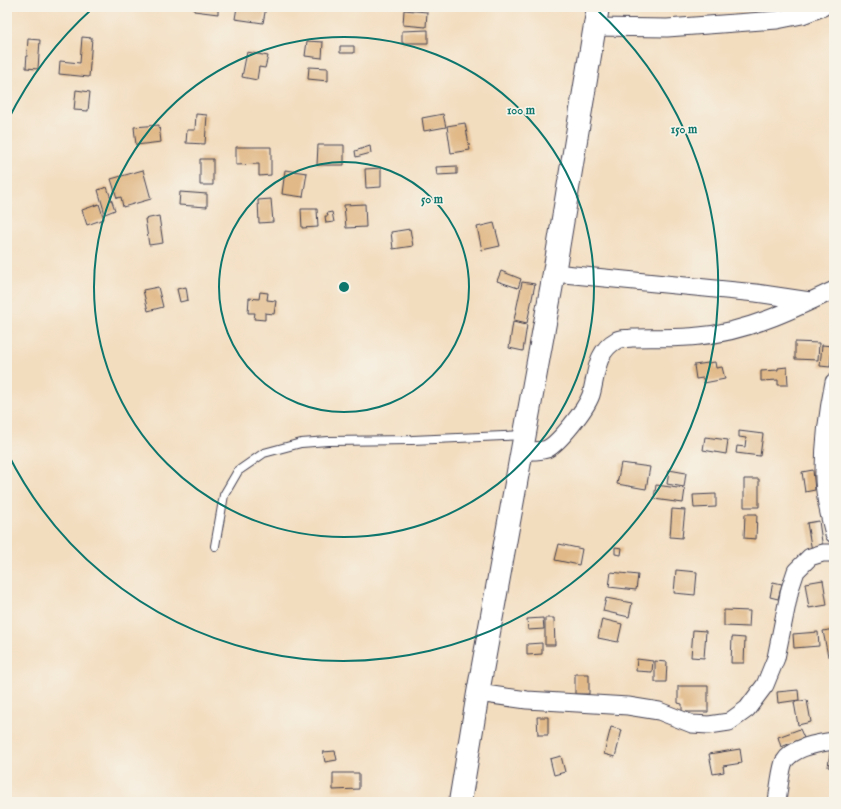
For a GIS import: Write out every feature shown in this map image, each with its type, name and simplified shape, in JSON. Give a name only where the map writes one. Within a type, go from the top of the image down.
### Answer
[{"type":"main road","points":[[460,802],[478,693],[554,273],[597,17]]},
{"type":"street","points":[[597,17],[667,28],[777,20],[802,15],[823,7]]},
{"type":"street","points":[[554,273],[741,291],[834,303]]},
{"type":"street","points":[[524,442],[535,452],[548,448],[562,437],[579,415],[590,397],[596,369],[604,350],[619,340],[699,336],[734,330],[766,319],[834,290]]},
{"type":"street","points":[[834,382],[829,407],[829,472],[827,502],[834,534]]},
{"type":"street","points":[[478,693],[527,700],[628,706],[659,711],[692,724],[709,725],[728,722],[747,709],[765,685],[776,658],[790,589],[796,571],[810,557],[823,553],[834,553]]},
{"type":"street","points":[[777,802],[784,762],[797,750],[825,742],[834,742]]},
{"type":"lane","points":[[216,546],[224,495],[238,471],[264,453],[301,443],[328,441],[412,440],[524,442]]},
{"type":"building","points":[[194,7],[218,7],[218,14],[194,11]]},
{"type":"building","points":[[237,7],[266,7],[263,23],[235,19]]},
{"type":"building","points":[[404,10],[427,12],[426,27],[403,25]]},
{"type":"building","points":[[428,30],[428,43],[402,43],[402,31]]},
{"type":"building","points":[[82,37],[92,38],[89,77],[59,74],[60,61],[80,63]]},
{"type":"building","points":[[28,39],[40,40],[38,69],[26,68]]},
{"type":"building","points":[[307,41],[323,42],[322,58],[305,56]]},
{"type":"building","points":[[340,46],[354,46],[354,53],[340,53]]},
{"type":"building","points":[[247,52],[268,56],[265,68],[259,67],[257,80],[242,77]]},
{"type":"building","points":[[309,67],[328,68],[328,81],[308,79]]},
{"type":"building","points":[[76,90],[90,92],[88,111],[74,110]]},
{"type":"building","points":[[196,114],[207,115],[205,144],[186,143],[187,130],[195,130]]},
{"type":"building","points":[[443,114],[446,127],[424,131],[422,118]]},
{"type":"building","points":[[465,123],[470,150],[451,153],[447,126]]},
{"type":"building","points":[[159,125],[161,142],[136,145],[134,127]]},
{"type":"building","points":[[318,145],[344,145],[344,165],[317,165]]},
{"type":"building","points":[[370,146],[371,153],[356,157],[355,151]]},
{"type":"building","points":[[236,147],[271,147],[271,175],[259,176],[259,164],[236,165]]},
{"type":"building","points":[[200,159],[213,159],[213,185],[200,185]]},
{"type":"building","points":[[457,166],[457,174],[437,175],[436,167]]},
{"type":"building","points":[[381,168],[381,187],[366,188],[365,169]]},
{"type":"building","points":[[143,170],[151,199],[123,207],[121,197],[117,198],[111,179]]},
{"type":"building","points":[[285,170],[307,173],[303,197],[282,194]]},
{"type":"building","points":[[107,187],[115,210],[105,214],[98,190]]},
{"type":"building","points":[[180,192],[207,194],[207,207],[179,205]]},
{"type":"building","points":[[271,199],[273,222],[259,223],[258,200]]},
{"type":"building","points":[[99,204],[104,219],[87,225],[82,210]]},
{"type":"building","points":[[365,204],[366,227],[346,228],[344,205]]},
{"type":"building","points":[[301,209],[317,209],[318,227],[302,228]]},
{"type":"building","points":[[332,212],[334,222],[326,223],[325,216],[328,216],[327,213]]},
{"type":"building","points":[[159,216],[163,243],[149,245],[145,219]]},
{"type":"building","points":[[494,223],[500,246],[482,250],[477,227]]},
{"type":"building","points":[[410,229],[413,246],[393,249],[391,232]]},
{"type":"building","points":[[501,271],[521,279],[518,288],[497,281]]},
{"type":"building","points":[[522,282],[535,284],[527,323],[514,320]]},
{"type":"building","points":[[158,287],[163,307],[148,311],[143,290]]},
{"type":"building","points":[[186,287],[188,300],[180,302],[177,289]]},
{"type":"building","points":[[260,292],[268,293],[267,300],[276,301],[274,314],[265,313],[265,320],[254,319],[255,313],[248,313],[249,298],[259,299]]},
{"type":"building","points":[[513,322],[527,325],[523,351],[509,348]]},
{"type":"building","points":[[795,342],[819,343],[818,360],[795,359]]},
{"type":"building","points":[[822,345],[832,346],[830,367],[820,366]]},
{"type":"building","points":[[715,362],[716,368],[722,367],[725,379],[704,383],[703,378],[696,379],[694,365]]},
{"type":"building","points":[[787,367],[788,385],[778,385],[778,380],[761,381],[761,371],[778,370],[778,368]]},
{"type":"building","points":[[739,431],[763,434],[760,456],[736,453],[737,446],[745,447],[746,438],[739,437]]},
{"type":"building","points":[[705,437],[728,440],[726,454],[703,450]]},
{"type":"building","points":[[621,463],[650,467],[646,489],[617,484]]},
{"type":"building","points":[[669,470],[686,473],[684,487],[667,484]]},
{"type":"building","points":[[813,470],[815,490],[805,492],[802,472]]},
{"type":"building","points":[[744,479],[759,479],[759,507],[744,507]]},
{"type":"building","points":[[656,485],[685,489],[683,503],[654,499]]},
{"type":"building","points":[[716,494],[716,507],[694,508],[693,495]]},
{"type":"building","points":[[672,509],[685,510],[682,538],[670,537]]},
{"type":"building","points":[[745,514],[757,514],[756,539],[744,538]]},
{"type":"building","points":[[819,521],[823,549],[812,551],[807,523]]},
{"type":"building","points":[[559,544],[582,549],[579,565],[555,560]]},
{"type":"building","points":[[615,547],[622,548],[621,555],[615,554]]},
{"type":"building","points":[[676,570],[697,572],[695,595],[674,593]]},
{"type":"building","points":[[611,572],[638,575],[636,590],[609,587]]},
{"type":"building","points":[[823,580],[827,605],[809,608],[805,583]]},
{"type":"building","points":[[773,582],[782,584],[778,599],[770,597]]},
{"type":"building","points":[[606,598],[632,603],[629,617],[603,611]]},
{"type":"building","points":[[724,610],[750,611],[749,627],[724,626]]},
{"type":"building","points":[[543,618],[544,629],[528,630],[527,619]]},
{"type":"building","points":[[545,618],[554,618],[555,645],[545,645]]},
{"type":"building","points":[[602,619],[622,624],[618,642],[598,638]]},
{"type":"building","points":[[834,629],[834,655],[828,656],[823,631]]},
{"type":"building","points":[[693,630],[706,631],[704,658],[691,657]]},
{"type":"building","points":[[818,632],[819,646],[794,648],[793,634]]},
{"type":"building","points":[[732,637],[745,638],[744,663],[731,663]]},
{"type":"building","points":[[542,643],[542,654],[527,655],[527,644]]},
{"type":"building","points":[[637,659],[653,661],[652,672],[636,671]]},
{"type":"building","points":[[655,661],[667,662],[666,682],[655,682]]},
{"type":"building","points":[[575,674],[589,674],[589,694],[575,694]]},
{"type":"building","points":[[678,686],[708,686],[708,712],[682,712],[682,704],[678,703]]},
{"type":"building","points":[[798,690],[799,700],[778,703],[777,692]]},
{"type":"building","points":[[807,700],[811,722],[798,725],[794,702]]},
{"type":"building","points":[[537,717],[548,717],[548,735],[538,735]]},
{"type":"building","points":[[611,727],[622,730],[615,757],[604,754]]},
{"type":"building","points":[[800,729],[804,738],[781,747],[778,737]]},
{"type":"building","points":[[740,749],[742,763],[723,766],[724,772],[713,774],[709,754]]},
{"type":"building","points":[[335,751],[337,760],[325,762],[323,752]]},
{"type":"building","points":[[830,752],[834,752],[834,768],[828,767]]},
{"type":"building","points":[[561,756],[565,772],[554,775],[550,759]]},
{"type":"building","points":[[333,773],[359,773],[359,789],[333,790]]}]
